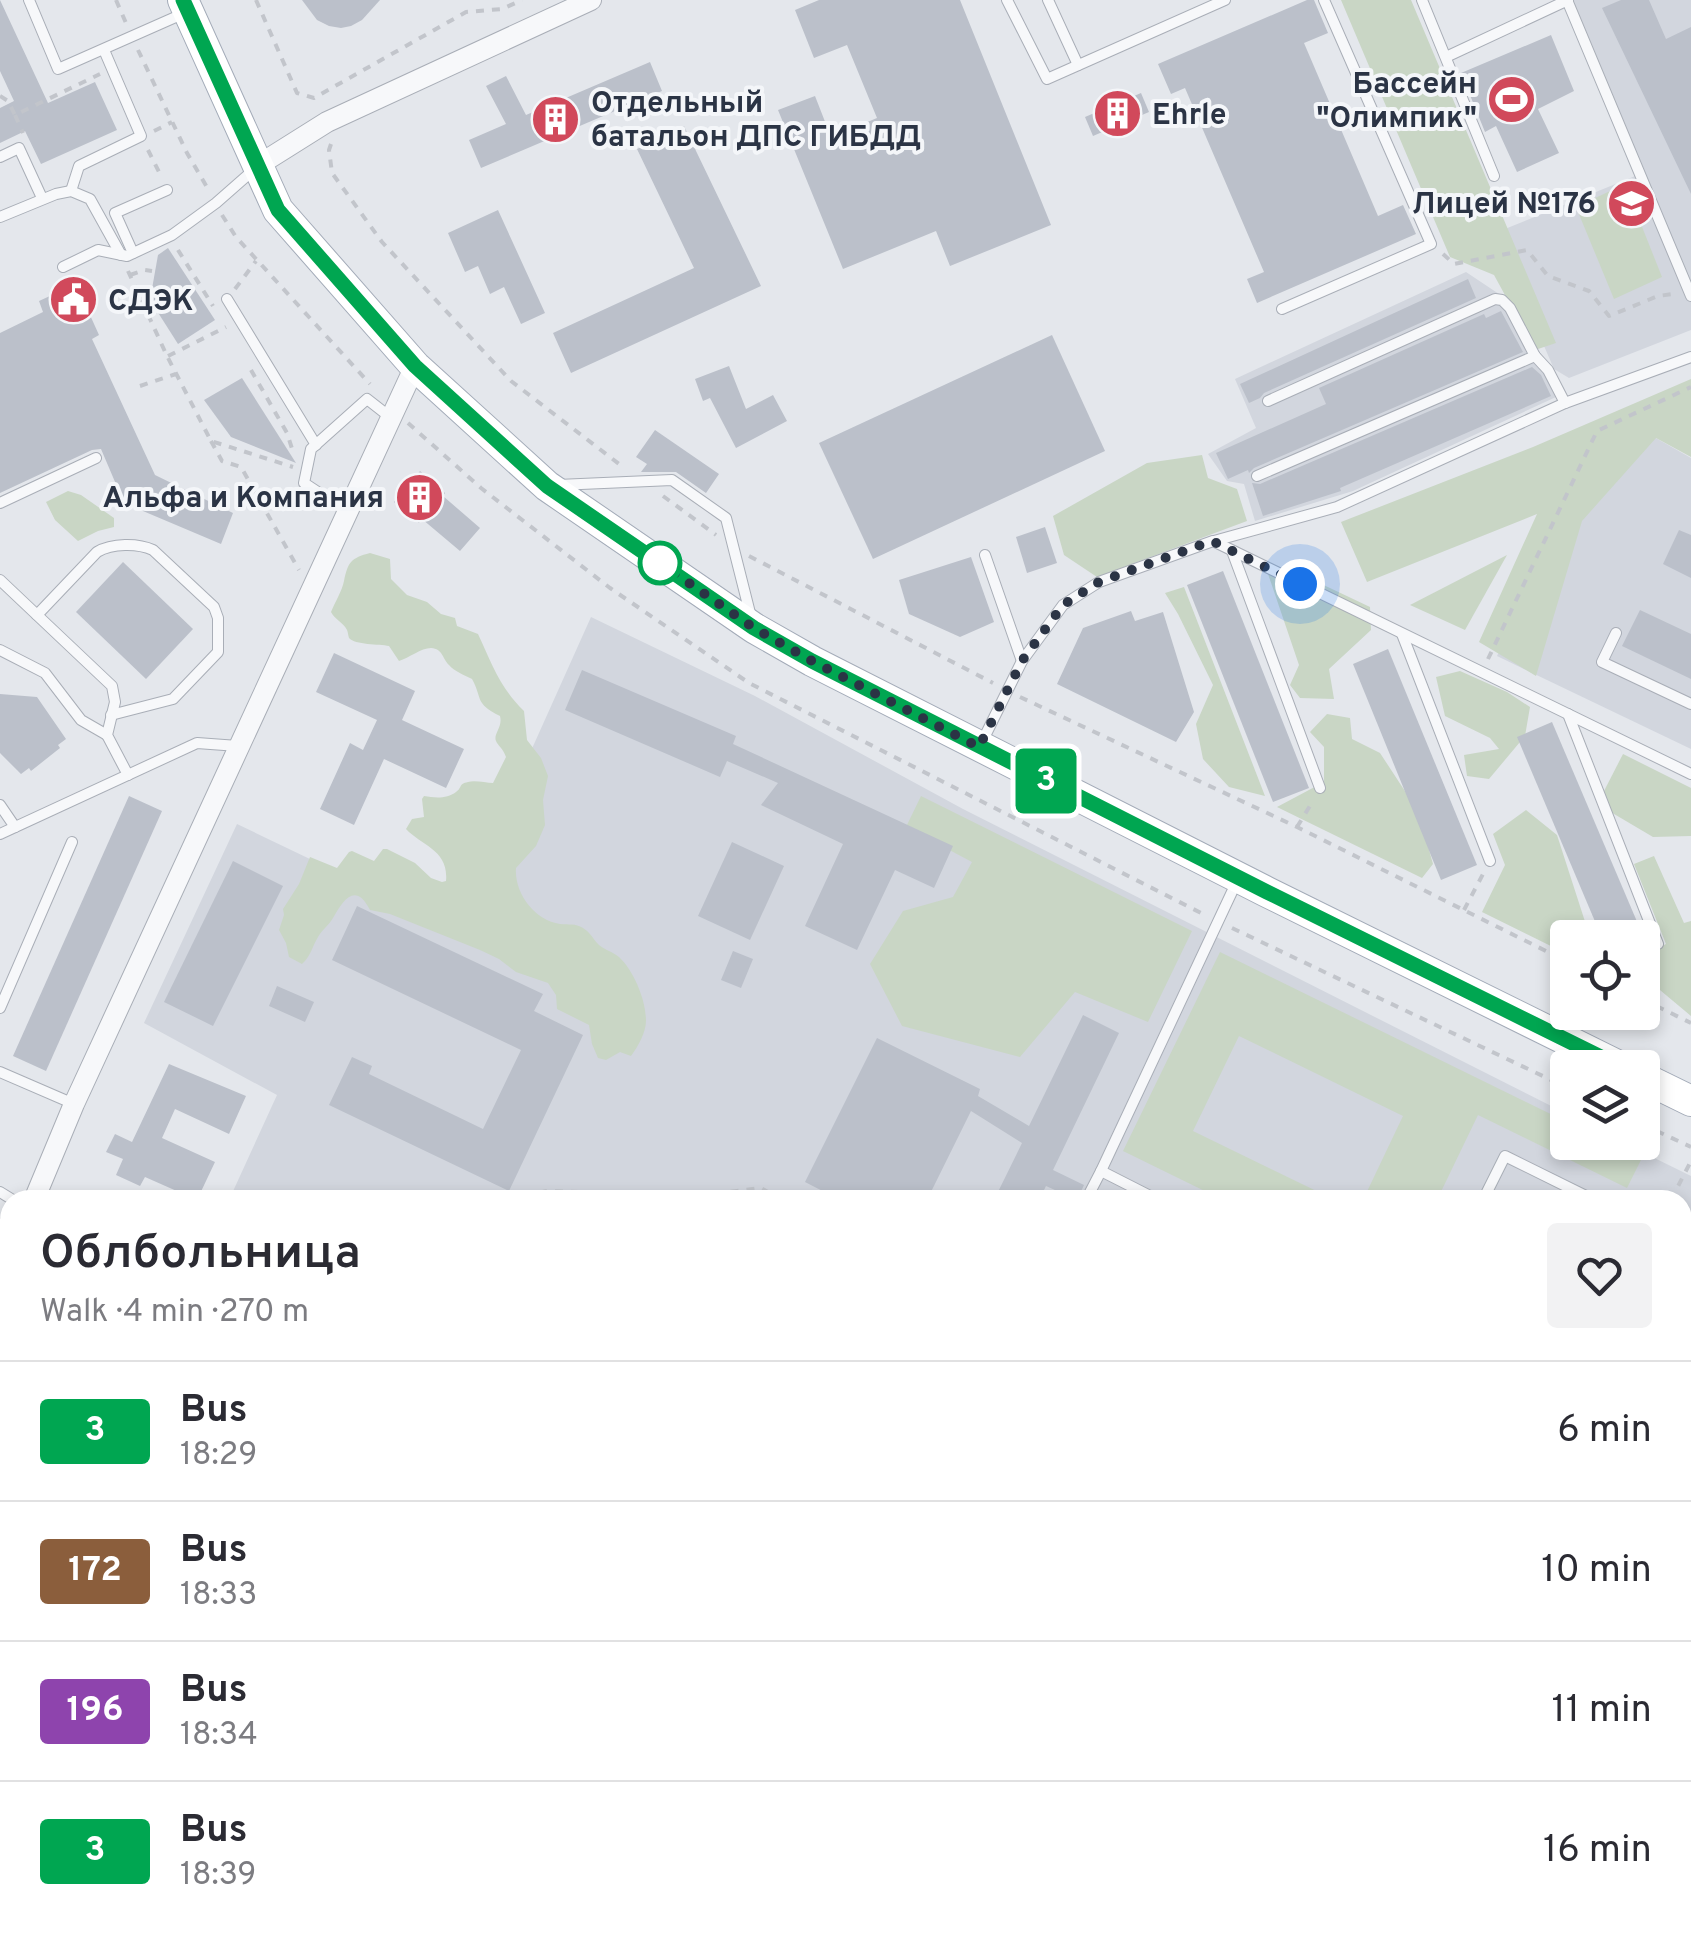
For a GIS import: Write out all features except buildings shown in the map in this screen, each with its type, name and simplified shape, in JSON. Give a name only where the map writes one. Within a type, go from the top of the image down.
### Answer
[{"type":"main road","points":[[186,6],[278,210],[415,366],[547,486],[754,628],[812,661],[1587,1050]]},
{"type":"main road","points":[[1660,1086],[1691,1101]]},
{"type":"street","points":[[258,166],[327,122],[591,0]]},
{"type":"street","points":[[39,1190],[74,1104],[415,366]]},
{"type":"lane","points":[[30,0],[58,69],[104,50],[186,6]]},
{"type":"lane","points":[[1007,0],[1047,79],[1225,0]]},
{"type":"lane","points":[[1048,0],[1078,65]]},
{"type":"lane","points":[[1282,310],[1430,244],[1324,0]]},
{"type":"lane","points":[[1422,0],[1494,176]]},
{"type":"lane","points":[[1446,57],[1568,0],[1689,293]]},
{"type":"lane","points":[[70,191],[79,166],[142,136],[104,50]]},
{"type":"lane","points":[[0,157],[19,148],[42,198]]},
{"type":"lane","points":[[63,268],[98,250],[127,254],[172,235],[258,166]]},
{"type":"lane","points":[[127,254],[115,213],[167,190]]},
{"type":"lane","points":[[0,218],[42,198],[70,191],[90,199],[127,254]]},
{"type":"lane","points":[[227,299],[316,445]]},
{"type":"lane","points":[[1268,401],[1502,300],[1548,370],[1564,403]]},
{"type":"lane","points":[[1257,476],[1536,356]]},
{"type":"lane","points":[[979,747],[1022,661],[1063,605],[1099,582],[1212,541],[1337,507],[1564,403],[1691,357]]},
{"type":"lane","points":[[348,512],[304,483],[311,449],[367,399],[391,418]]},
{"type":"lane","points":[[0,503],[96,458]]},
{"type":"lane","points":[[547,486],[672,480],[726,518],[754,628]]},
{"type":"lane","points":[[1212,541],[1691,774]]},
{"type":"lane","points":[[37,615],[98,552],[110,546],[148,547],[214,607],[218,618],[218,652],[178,696],[111,714]]},
{"type":"lane","points":[[1232,550],[1320,788]]},
{"type":"lane","points":[[985,555],[1022,661]]},
{"type":"lane","points":[[0,580],[112,686],[114,702],[106,735]]},
{"type":"lane","points":[[1616,633],[1602,662],[1691,704]]},
{"type":"lane","points":[[1402,634],[1490,861]]},
{"type":"lane","points":[[0,650],[45,673],[82,720],[106,735],[128,775]]},
{"type":"lane","points":[[1568,714],[1649,920]]},
{"type":"lane","points":[[0,834],[200,742],[239,746]]},
{"type":"lane","points":[[0,804],[14,827]]},
{"type":"lane","points":[[0,1008],[72,842]]},
{"type":"lane","points":[[1091,1190],[1239,878]]},
{"type":"lane","points":[[0,1072],[74,1104]]},
{"type":"lane","points":[[1488,1190],[1505,1156],[1574,1190]]},
{"type":"lane","points":[[1101,1171],[1138,1190]]},
{"type":"path","points":[[256,0],[298,92],[314,98],[466,12],[502,10],[522,0]]},
{"type":"path","points":[[496,0],[502,10]]},
{"type":"path","points":[[14,115],[112,68]]},
{"type":"path","points":[[0,96],[8,101],[24,134],[19,148]]},
{"type":"path","points":[[142,136],[172,122]]},
{"type":"path","points":[[334,136],[329,150],[332,173],[382,242],[512,381],[734,548],[1006,690],[1550,953]]},
{"type":"path","points":[[1430,244],[1454,264],[1527,250],[1548,276],[1589,291],[1609,316],[1658,296],[1689,293]]},
{"type":"path","points":[[175,245],[217,313]]},
{"type":"path","points":[[127,254],[130,275],[167,356],[222,461],[241,467],[311,591]]},
{"type":"path","points":[[130,275],[152,271]]},
{"type":"path","points":[[167,356],[226,327]]},
{"type":"path","points":[[212,441],[300,468],[286,432],[244,358]]},
{"type":"path","points":[[140,386],[176,374]]},
{"type":"path","points":[[1482,672],[1597,431],[1691,387]]},
{"type":"path","points":[[1297,828],[1320,788]]},
{"type":"path","points":[[1464,910],[1490,861]]},
{"type":"path","points":[[1246,934],[1550,1079]]},
{"type":"path","points":[[1660,1008],[1691,1023]]},
{"type":"path","points":[[1660,1132],[1691,1147]]},
{"type":"path","points":[[1677,1190],[1691,1161]]},
{"type":"shaded area","name":"Лицей №176","points":[[1573,0],[1691,0],[1691,330],[1569,378],[1554,369],[1495,233],[1645,172]]},
{"type":"shaded area","points":[[1466,272],[1514,304],[1556,397],[1353,491],[1255,521],[1244,484],[1227,481],[1208,454],[1256,428],[1235,379]]},
{"type":"shaded area","points":[[1647,433],[1691,458],[1691,749],[1497,656],[1599,445]]},
{"type":"shaded area","points":[[591,617],[755,696],[963,809],[1550,1105],[1550,1160],[1659,1160],[1691,1176],[1691,1190],[234,1190],[277,1095],[144,1023],[237,824],[452,927]]},
{"type":"green space","points":[[1341,0],[1411,0],[1556,343],[1535,350],[1494,275],[1450,257]]},
{"type":"green space","points":[[1625,184],[1662,277],[1614,299],[1576,207]]},
{"type":"green space","points":[[1691,379],[1691,457],[1656,438],[1582,521],[1536,676],[1479,642],[1537,514],[1367,582],[1341,522],[1533,447]]},
{"type":"green space","points":[[1202,455],[1208,478],[1237,489],[1247,521],[1097,577],[1064,555],[1053,516],[1147,463]]},
{"type":"green space","points":[[68,491],[81,495],[114,518],[114,527],[78,541],[55,520],[46,502]]},
{"type":"green space","points":[[370,553],[390,559],[391,579],[407,595],[427,602],[441,614],[455,618],[457,626],[478,634],[503,684],[524,711],[527,740],[541,758],[548,776],[543,800],[545,825],[536,846],[516,868],[519,887],[542,918],[583,928],[630,970],[641,995],[646,1021],[631,1056],[620,1052],[606,1060],[598,1058],[589,1025],[557,1009],[556,995],[548,983],[516,972],[480,950],[390,914],[370,910],[365,901],[354,895],[345,900],[302,964],[289,957],[279,930],[283,909],[310,857],[337,868],[349,852],[374,861],[387,849],[415,863],[431,878],[446,881],[439,855],[406,829],[412,819],[424,817],[424,796],[449,796],[471,781],[493,783],[506,757],[495,738],[500,716],[483,704],[472,679],[451,667],[438,650],[427,648],[399,661],[389,646],[349,638],[331,612],[349,565]]},
{"type":"green space","points":[[1507,555],[1465,630],[1410,605]]},
{"type":"green space","points":[[1268,574],[1311,579],[1370,607],[1371,630],[1329,669],[1334,699],[1300,698],[1290,685],[1299,665]]},
{"type":"green space","points":[[1184,587],[1265,796],[1229,787],[1203,759],[1196,724],[1213,685],[1165,593]]},
{"type":"green space","points":[[1460,671],[1530,707],[1525,736],[1489,779],[1467,776],[1464,755],[1499,749],[1490,738],[1445,716],[1436,677]]},
{"type":"green space","points":[[1327,714],[1350,718],[1352,739],[1380,753],[1418,811],[1433,864],[1422,878],[1277,807],[1324,782],[1324,747],[1310,732]]},
{"type":"green space","points":[[1623,754],[1691,788],[1691,836],[1653,837],[1609,811],[1603,793]]},
{"type":"green space","points":[[921,796],[1192,931],[1148,1022],[1075,992],[1020,1057],[902,1026],[870,964],[903,911],[953,897],[972,862],[906,827]]},
{"type":"green space","points":[[1526,810],[1557,835],[1584,920],[1550,920],[1550,946],[1482,912],[1505,865],[1493,834]]},
{"type":"green space","points":[[1654,856],[1684,923],[1691,921],[1691,1016],[1660,990],[1660,947],[1666,944],[1660,920],[1656,920],[1634,864]]},
{"type":"green space","points":[[1220,952],[1550,1114],[1550,1150],[1478,1115],[1442,1190],[1368,1190],[1403,1116],[1239,1036],[1193,1131],[1314,1190],[1203,1190],[1123,1151]]},
{"type":"green space","points":[[1570,1160],[1641,1160],[1627,1188]]},
{"type":"bus line","name":"3","points":[[183,0],[278,210],[415,366],[547,486],[754,628],[812,661],[1587,1050]]},
{"type":"place","name":"Бассейн \"Олимпик\"","points":[[1512,100]]},
{"type":"place","name":"Ehrle","points":[[1117,114]]},
{"type":"place","name":"Отдельный батальон ДПС ГИБДД","points":[[556,119]]},
{"type":"place","name":"Лицей №176","points":[[1631,203]]},
{"type":"place","name":"СДЭК","points":[[73,300]]},
{"type":"place","name":"Альфа и Компания","points":[[419,497]]},
{"type":"route","points":[[660,563],[754,628],[979,747],[1022,661],[1063,605],[1099,582],[1212,541],[1300,584]]}]
